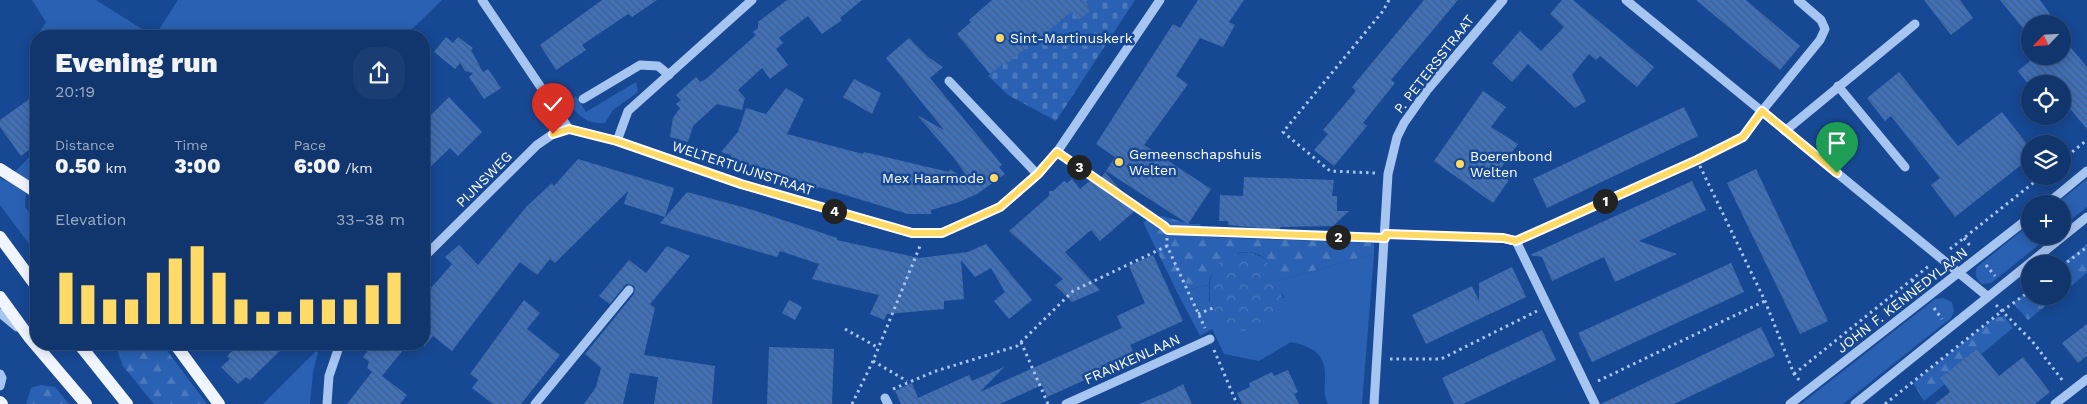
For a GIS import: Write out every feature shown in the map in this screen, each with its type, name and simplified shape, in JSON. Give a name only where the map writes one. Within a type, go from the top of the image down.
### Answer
[{"type":"main road","points":[[0,169],[30,188]]},
{"type":"main road","points":[[0,237],[30,278]]},
{"type":"main road","points":[[0,297],[29,336]]},
{"type":"main road","points":[[41,350],[86,404]]},
{"type":"main road","points":[[84,350],[127,404]]},
{"type":"main road","points":[[179,350],[219,404]]},
{"type":"street","points":[[482,0],[569,129]]},
{"type":"street","points":[[617,141],[628,111],[752,0]]},
{"type":"street","name":"WELTERTUIJNSTRAAT","points":[[569,129],[617,141],[741,184],[912,233],[942,233],[1000,207],[1038,174],[1057,152],[1160,0]]},
{"type":"street","name":"P. PETERSSTRAAT","points":[[1374,404],[1388,174],[1397,137],[1404,123],[1428,89],[1503,0]]},
{"type":"street","points":[[1626,0],[1986,296]]},
{"type":"street","points":[[1762,111],[1820,40],[1825,29],[1821,20],[1798,0]]},
{"type":"street","points":[[1785,131],[1915,24]]},
{"type":"street","points":[[583,99],[640,65],[658,66],[669,75]]},
{"type":"street","points":[[949,81],[1038,174]]},
{"type":"street","points":[[1838,86],[1905,167]]},
{"type":"street","name":"PIJNSWEG","points":[[430,251],[537,145],[553,134],[569,129]]},
{"type":"street","points":[[2058,195],[2087,172]]},
{"type":"street","points":[[1855,404],[1986,296],[2087,217]]},
{"type":"street","name":"JOHN F. KENNEDYLAAN","points":[[1790,404],[2021,224]]},
{"type":"street","points":[[1385,236],[1503,238],[1516,241],[1549,305],[1593,403]]},
{"type":"street","points":[[535,404],[629,290]]},
{"type":"street","points":[[0,313],[29,336]]},
{"type":"street","name":"FRANKENLAAN","points":[[1066,404],[1210,339]]},
{"type":"street","points":[[327,404],[329,376],[338,350]]},
{"type":"street","points":[[0,374],[0,386]]},
{"type":"street","points":[[2055,404],[2068,398],[2087,379]]},
{"type":"path","points":[[1388,174],[1330,171],[1282,132],[1389,0]]},
{"type":"path","points":[[1516,241],[1697,160],[1743,137],[1762,111]]},
{"type":"path","points":[[2071,153],[2087,140]]},
{"type":"path","points":[[1057,152],[1168,230],[1385,236]]},
{"type":"path","points":[[1697,160],[1765,301],[1794,374],[1807,390]]},
{"type":"path","points":[[1794,374],[2031,185]]},
{"type":"path","points":[[1168,230],[1167,246],[1210,339],[1237,404]]},
{"type":"path","points":[[852,404],[873,361],[877,347],[925,233]]},
{"type":"path","points":[[1964,238],[2017,302]]},
{"type":"path","points":[[887,401],[883,394],[908,382],[1017,346],[1073,290],[1167,246]]},
{"type":"path","points":[[2071,259],[2087,247]]},
{"type":"path","points":[[1912,280],[1961,344]]},
{"type":"path","points":[[1986,296],[2032,341],[2068,398]]},
{"type":"path","points":[[1885,404],[2002,311],[2021,299]]},
{"type":"path","points":[[1587,386],[1765,301]]},
{"type":"path","points":[[1378,359],[1441,359],[1549,305]]},
{"type":"path","points":[[1198,314],[1213,308]]},
{"type":"path","points":[[845,329],[877,347]]},
{"type":"path","points":[[1021,342],[1048,404]]},
{"type":"path","points":[[873,361],[908,382]]},
{"type":"green space","points":[[32,0],[96,0],[144,30],[41,30],[46,22]]},
{"type":"green space","points":[[178,0],[442,0],[411,30],[159,30]]},
{"type":"green space","points":[[1083,0],[1135,0],[1056,121],[1008,95],[988,76],[1003,62],[1006,65],[1029,40],[1032,44],[1058,18],[1061,21],[1072,12],[1079,20],[1091,11]]},
{"type":"green space","points":[[636,82],[638,92],[613,110],[605,123],[588,121],[567,103],[576,96],[586,112]]},
{"type":"green space","points":[[30,156],[30,197],[26,193],[25,207],[30,213],[30,245],[0,205],[0,178],[6,181]]},
{"type":"green space","points":[[2087,179],[2087,207],[2071,220],[2071,195],[2067,195]]},
{"type":"green space","points":[[1162,216],[1190,224],[1200,224],[1205,237],[1374,243],[1374,254],[1277,281],[1266,260],[1258,254],[1240,253],[1223,261],[1216,268],[1211,276],[1209,285],[1177,292],[1143,222]]},
{"type":"green space","points":[[2021,231],[2021,245],[2039,245],[2026,255],[2021,255],[2021,259],[1991,283],[1982,284],[1978,280],[1976,277],[1977,267]]},
{"type":"green space","points":[[2087,244],[2087,273],[2071,286],[2071,257]]},
{"type":"green space","points":[[1249,252],[1266,260],[1274,272],[1281,288],[1282,303],[1280,310],[1260,326],[1249,330],[1236,330],[1225,325],[1216,316],[1211,304],[1209,291],[1211,278],[1216,266],[1226,257]]},
{"type":"green space","points":[[1374,254],[1362,404],[1328,404],[1325,394],[1325,369],[1323,362],[1316,352],[1305,346],[1291,342],[1259,361],[1224,354],[1212,329],[1200,336],[1177,292],[1209,285],[1209,301],[1284,298],[1277,281]]},
{"type":"green space","points":[[2021,296],[2021,305],[2047,305],[2028,320],[2013,303]]},
{"type":"green space","points":[[1943,298],[1952,302],[1954,311],[1951,318],[1843,404],[1801,404],[1935,299]]},
{"type":"green space","points":[[2004,316],[2013,328],[1924,401],[1913,383],[1994,318]]},
{"type":"green space","points":[[117,350],[166,350],[207,404],[154,404],[123,366]]},
{"type":"green space","points":[[316,351],[318,353],[313,372],[310,404],[263,404]]},
{"type":"green space","points":[[41,385],[55,387],[69,404],[26,404],[31,388]]},
{"type":"building","points":[[602,0],[657,0],[632,17],[628,14],[582,45],[586,50],[556,70],[540,45]]},
{"type":"building","points":[[787,0],[862,0],[840,18],[842,20],[822,34],[808,16],[779,38],[783,43],[776,49],[788,65],[770,79],[762,68],[738,90],[745,98],[742,110],[717,104],[693,126],[688,142],[670,137],[673,118],[680,108],[676,104],[681,100],[676,95],[696,77],[700,82],[706,79],[756,35],[753,32],[758,28],[758,22]]},
{"type":"building","name":"Sint-Martinuskerk","points":[[992,0],[1088,0],[1085,3],[1091,11],[1079,20],[1072,12],[1005,65],[1004,63],[990,74],[957,34],[971,22],[969,20]]},
{"type":"building","points":[[1198,0],[1244,0],[1229,22],[1235,25],[1223,47],[1200,38],[1176,76],[1188,84],[1144,145],[1211,189],[1188,224],[1106,171],[1115,157],[1096,144],[1173,24],[1180,28]]},
{"type":"building","points":[[1424,0],[1458,0],[1391,80],[1395,83],[1363,123],[1367,126],[1334,166],[1314,150],[1328,134],[1323,130],[1356,91],[1352,87]]},
{"type":"building","points":[[1562,0],[1573,0],[1654,67],[1637,87],[1600,56],[1596,60],[1589,54],[1572,75],[1586,101],[1575,108],[1528,64],[1512,82],[1492,63],[1520,31],[1541,51],[1564,27],[1550,14]]},
{"type":"building","points":[[1696,0],[1746,0],[1800,46],[1780,70]]},
{"type":"building","points":[[1924,0],[1960,0],[1973,18],[1951,35]]},
{"type":"building","points":[[2000,0],[2040,0],[2050,14],[2021,15],[2021,26]]},
{"type":"building","points":[[446,37],[453,43],[458,37],[473,48],[471,50],[483,72],[488,69],[501,88],[484,99],[469,77],[473,73],[465,71],[460,63],[455,69],[434,52]]},
{"type":"building","points":[[909,38],[928,57],[943,67],[930,78],[1002,165],[999,167],[1005,174],[977,194],[959,202],[931,210],[931,214],[908,214],[819,187],[816,189],[795,179],[730,160],[731,155],[721,152],[738,132],[746,108],[766,114],[786,88],[804,99],[787,134],[863,154],[864,152],[949,172],[950,169],[967,181],[969,179],[954,158],[917,115],[944,130],[886,58]]},
{"type":"building","points":[[2071,48],[2087,67],[2087,129],[2071,110],[2071,75],[2021,75],[2018,71],[2025,65],[2071,65]]},
{"type":"building","points":[[1899,72],[1958,146],[2002,112],[2021,136],[2021,165],[1955,217],[1931,185],[1940,178],[1891,116],[1885,121],[1867,98]]},
{"type":"building","points":[[854,79],[881,93],[872,114],[843,97]]},
{"type":"building","points":[[1483,91],[1506,107],[1491,127],[1518,144],[1498,172],[1509,180],[1493,203],[1434,161]]},
{"type":"building","points":[[449,97],[482,132],[458,156],[450,148],[430,167],[430,116]]},
{"type":"building","points":[[30,99],[30,149],[21,156],[0,127],[0,120]]},
{"type":"building","points":[[1684,107],[1698,136],[1547,208],[1533,179]]},
{"type":"building","points":[[578,159],[674,188],[665,217],[624,204],[628,191],[555,263],[550,259],[537,275],[520,262],[452,351],[433,336],[430,340],[430,289],[452,264],[445,257],[459,245],[478,265],[527,206],[552,183],[554,186]]},
{"type":"building","points":[[1756,169],[1828,321],[1800,334],[1727,183]]},
{"type":"building","points":[[1105,172],[1137,209],[1100,241],[1091,230],[1065,252],[1100,290],[1072,302],[1055,285],[1063,279],[1009,231],[1049,196],[1049,191],[1053,191],[1064,181],[1067,183],[1072,179],[1080,189],[1092,179],[1098,183]]},
{"type":"building","points":[[1244,177],[1334,180],[1332,196],[1337,196],[1337,211],[1349,211],[1333,226],[1280,227],[1280,230],[1228,225],[1228,221],[1219,221],[1220,195],[1243,196]]},
{"type":"building","points":[[1692,181],[1706,210],[1639,241],[1677,254],[1615,282],[1604,257],[1552,281],[1542,257],[1530,255]]},
{"type":"building","points":[[687,192],[753,210],[837,238],[837,240],[919,258],[968,252],[986,244],[1032,300],[1009,319],[994,301],[1005,292],[991,268],[975,277],[961,260],[964,299],[944,301],[944,309],[887,314],[884,320],[870,314],[879,295],[812,279],[819,264],[780,251],[777,257],[660,223]]},
{"type":"building","points":[[667,246],[690,256],[650,304],[655,308],[644,355],[715,366],[712,404],[654,404],[658,377],[630,373],[623,404],[584,404],[596,387],[601,368],[585,354],[634,294],[635,288],[633,285],[626,284],[610,304],[599,296],[629,260],[646,273]]},
{"type":"building","points":[[1153,255],[1183,321],[1130,345],[1136,357],[1047,397],[1042,385],[1000,404],[901,404],[895,391],[912,383],[918,398],[969,375],[972,381],[1004,367],[980,392],[1122,328],[1117,316],[1145,303],[1129,266]]},
{"type":"building","points":[[1731,263],[1744,292],[1592,362],[1578,333]]},
{"type":"building","points":[[1512,267],[1526,297],[1426,344],[1412,315],[1472,286],[1479,301],[1479,283]]},
{"type":"building","points":[[524,300],[540,313],[527,329],[560,355],[521,404],[493,404],[472,388],[478,380],[470,374]]},
{"type":"building","points":[[789,300],[802,307],[795,320],[782,313]]},
{"type":"building","points":[[2087,324],[2087,356],[2078,363],[2062,343]]},
{"type":"building","points":[[1761,327],[1775,356],[1674,404],[1601,404]]},
{"type":"building","points":[[1542,330],[1556,360],[1463,404],[1454,404],[1442,378]]},
{"type":"building","points":[[769,347],[834,349],[832,404],[767,404]]},
{"type":"building","points":[[1977,349],[1999,376],[2023,357],[2050,392],[2035,404],[1935,404],[1950,392],[1940,378]]},
{"type":"building","points":[[233,350],[281,350],[250,380],[246,377],[238,384],[221,367],[230,359],[227,356]]},
{"type":"building","points":[[368,350],[403,350],[382,376],[407,395],[400,404],[347,404],[372,372],[367,368],[369,362],[363,357]]},
{"type":"building","points":[[1288,370],[1298,392],[1294,394],[1299,404],[1242,404],[1237,393],[1250,387],[1249,383],[1272,372],[1274,376]]},
{"type":"building","points":[[1183,384],[1192,404],[1139,404],[1170,391]]},
{"type":"place","name":"Sint-Martinuskerk","points":[[1000,38]]},
{"type":"place","name":"Gemeenschapshuis Welten","points":[[1119,162]]},
{"type":"place","name":"Boerenbond Welten","points":[[1460,164]]},
{"type":"place","name":"Mex Haarmode","points":[[994,178]]},
{"type":"route","points":[[553,134],[569,129],[582,134],[617,141],[741,184],[912,233],[942,233],[1000,207],[1038,174],[1057,152],[1168,230],[1385,238],[1386,234],[1503,238],[1516,241],[1697,160],[1743,137],[1762,111],[1837,173]]}]
